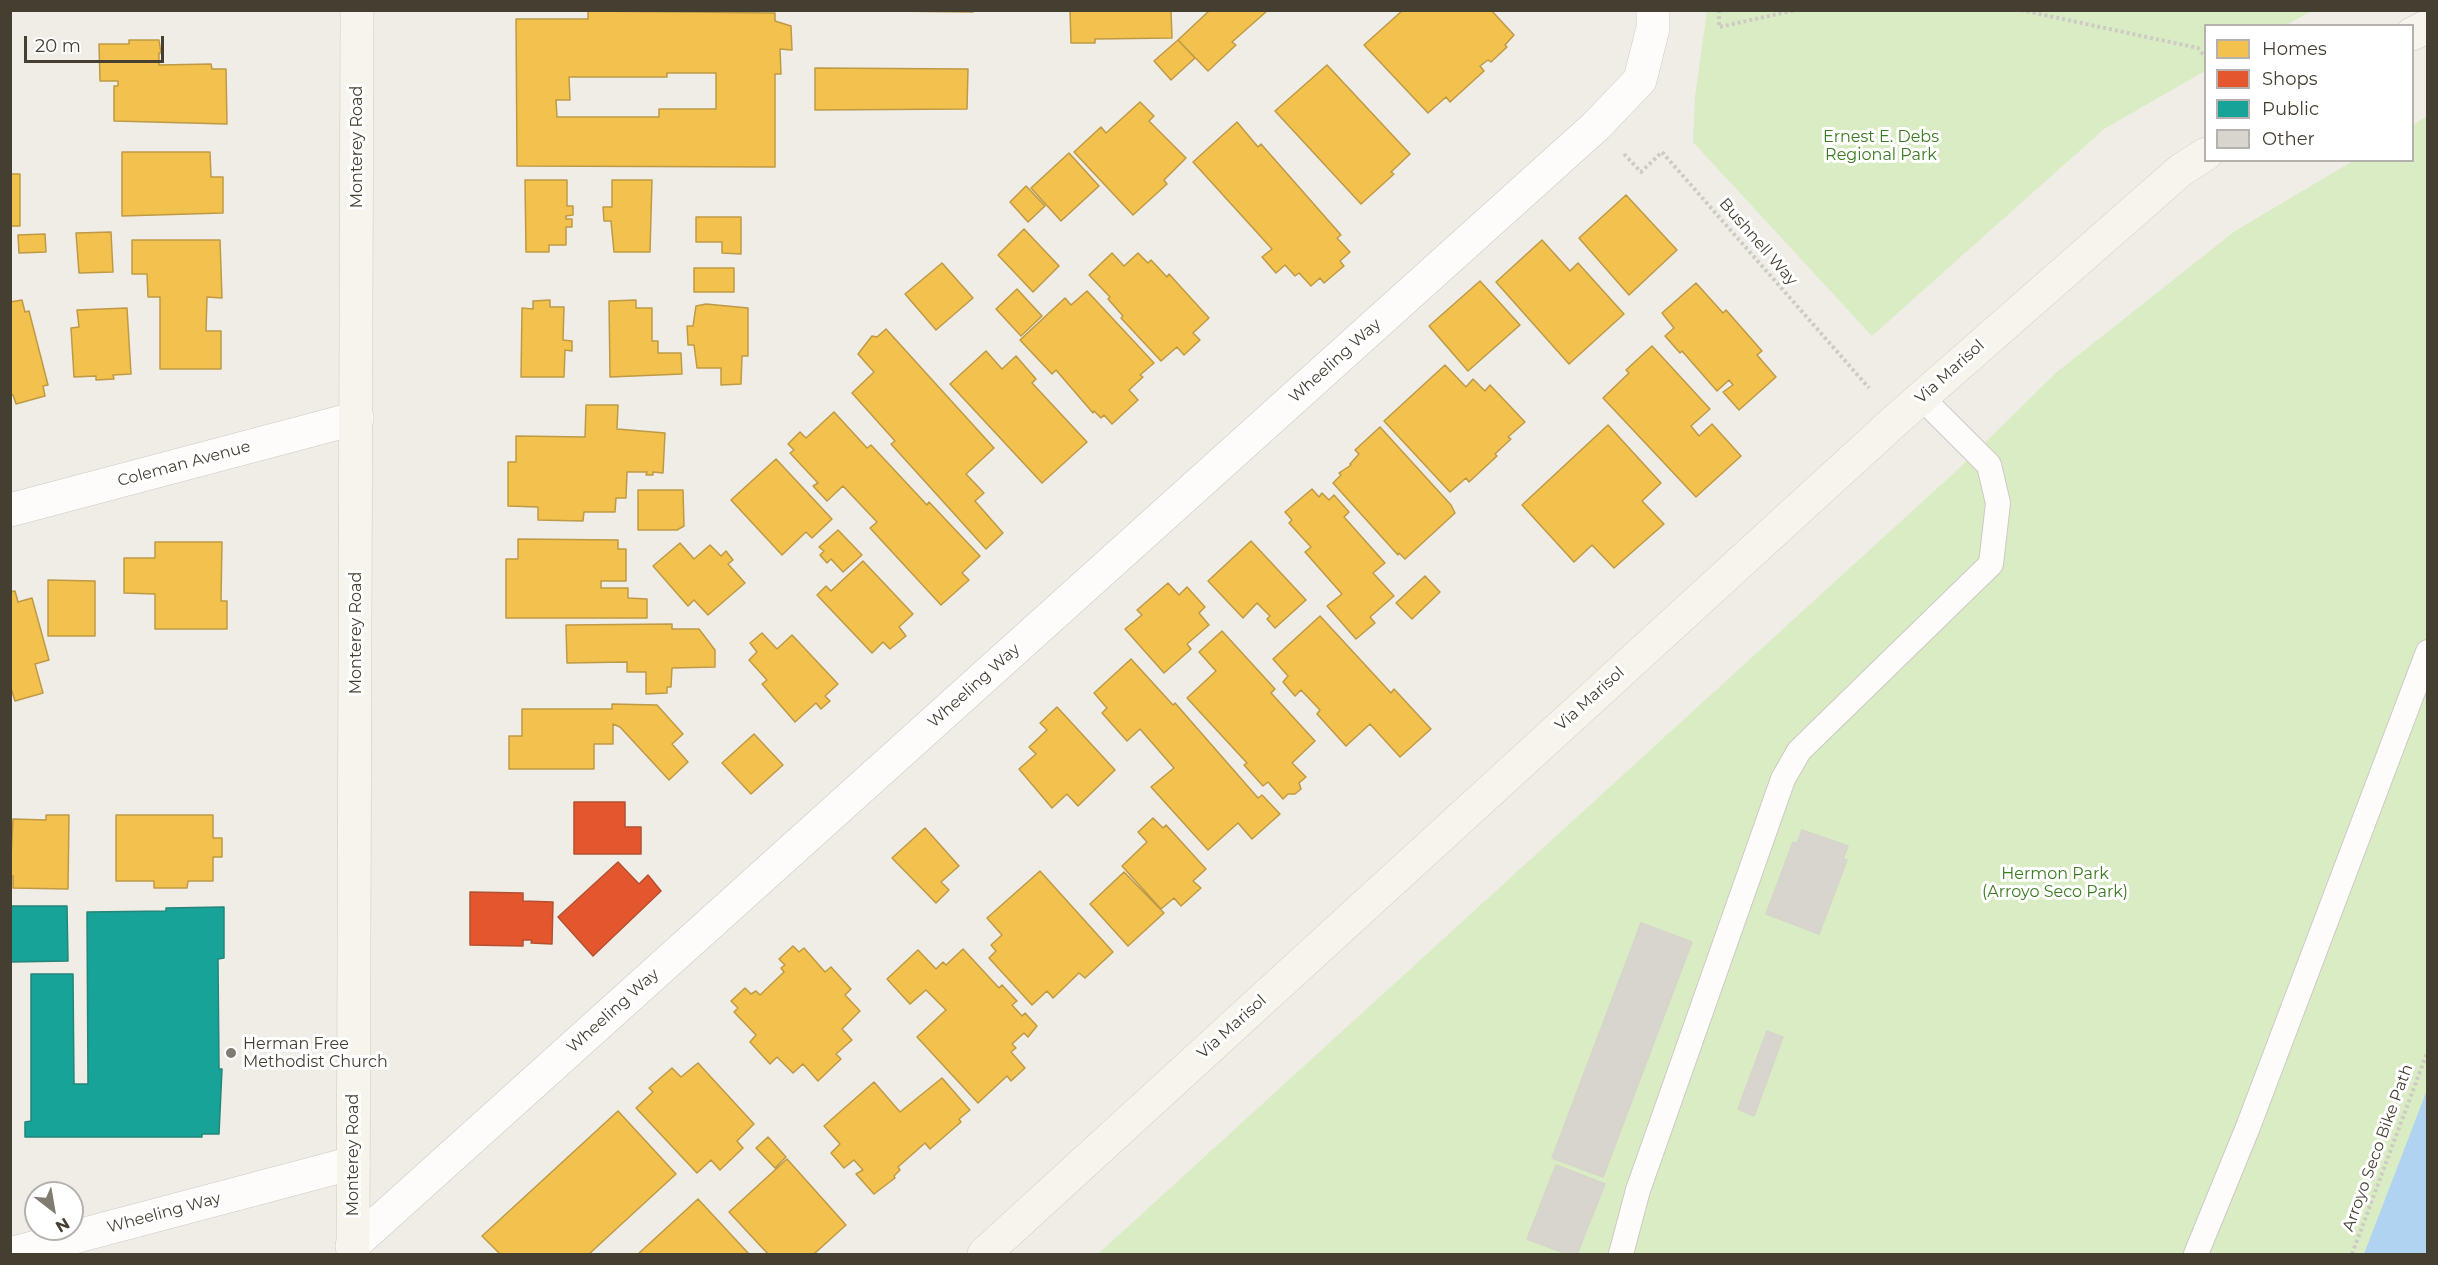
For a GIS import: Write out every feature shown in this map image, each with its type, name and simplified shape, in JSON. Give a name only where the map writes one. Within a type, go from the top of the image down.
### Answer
[{"type":"street","name":"Monterey Road","points":[[352,1250],[357,10]]},
{"type":"street","name":"Wheeling Way","points":[[352,1250],[1596,126],[1640,80],[1653,28],[1653,10]]},
{"type":"street","name":"Via Marisol","points":[[984,1254],[1897,419],[2181,170],[2204,155]]},
{"type":"street","name":"Coleman Avenue","points":[[10,510],[357,418]]},
{"type":"street","name":"Wheeling Way","points":[[10,1254],[352,1163]]},
{"type":"lane","points":[[1621,1254],[1641,1179],[1783,779],[1799,751],[1991,564],[1998,503],[1989,465],[1922,398]]},
{"type":"lane","points":[[2196,1254],[2248,1127],[2427,652]]},
{"type":"path","points":[[1719,10],[1719,27],[1796,10]]},
{"type":"path","points":[[2021,10],[2198,48],[2204,57]]},
{"type":"path","name":"Bushnell Way","points":[[1596,126],[1641,172],[1662,152],[1897,419]]},
{"type":"path","name":"Arroyo Seco Bike Path","points":[[2352,1254],[2427,1050]]},
{"type":"green space","name":"Ernest E. Debs Regional Park","points":[[1707,10],[2312,11],[2288,24],[2204,24],[2204,72],[2104,129],[1872,336],[1693,142],[1695,97]]},
{"type":"green space","name":"Hermon Park (Arroyo Seco Park)","points":[[2427,116],[2427,1254],[1098,1254],[1954,473],[2057,372],[2235,231],[2351,162],[2414,162],[2414,124]]},
{"type":"water","points":[[2427,1090],[2427,1254],[2364,1254]]},
{"type":"building: Homes","points":[[801,10],[973,10],[973,12]]},
{"type":"building: Homes","points":[[1070,10],[1171,10],[1172,38],[1095,39],[1095,43],[1071,43]]},
{"type":"building: Homes","points":[[1210,10],[1267,11],[1232,42],[1236,45],[1208,71],[1178,40]]},
{"type":"building: Homes","points":[[1403,10],[1491,10],[1514,35],[1505,45],[1507,47],[1491,62],[1488,60],[1480,66],[1484,71],[1450,102],[1446,97],[1428,113],[1364,45]]},
{"type":"building: Homes","points":[[588,11],[775,13],[775,21],[791,26],[792,50],[780,49],[781,74],[775,74],[775,167],[517,166],[516,19],[588,19]],"holes":[[[667,73],[716,73],[716,109],[659,109],[659,117],[557,117],[556,100],[570,100],[569,77],[667,77]]]},
{"type":"building: Homes","points":[[129,40],[159,40],[161,53],[159,53],[159,65],[211,64],[212,69],[226,69],[227,124],[114,121],[114,86],[118,86],[118,81],[100,81],[99,44],[129,44]]},
{"type":"building: Homes","points":[[1178,40],[1195,58],[1171,80],[1154,61]]},
{"type":"building: Homes","points":[[1327,65],[1410,154],[1391,172],[1394,174],[1361,204],[1275,111]]},
{"type":"building: Homes","points":[[815,68],[968,69],[967,109],[815,110]]},
{"type":"building: Homes","points":[[1140,102],[1154,116],[1149,121],[1186,158],[1164,180],[1167,184],[1133,215],[1074,152],[1101,127],[1106,133]]},
{"type":"building: Homes","points":[[1237,122],[1258,147],[1261,144],[1341,235],[1337,238],[1350,252],[1340,261],[1344,266],[1324,283],[1320,278],[1311,286],[1299,273],[1295,276],[1285,265],[1276,273],[1262,257],[1272,249],[1193,162]]},
{"type":"building: Homes","points":[[122,152],[210,152],[211,177],[223,177],[223,213],[122,216]]},
{"type":"building: Homes","points":[[1069,153],[1099,186],[1061,221],[1031,188]]},
{"type":"building: Homes","points":[[10,174],[20,174],[20,226],[10,226]]},
{"type":"building: Homes","points":[[525,180],[567,180],[567,206],[573,206],[573,215],[566,216],[566,219],[572,219],[572,227],[566,227],[566,245],[549,245],[549,252],[526,252]]},
{"type":"building: Homes","points":[[612,180],[652,180],[650,252],[614,252],[611,221],[604,221],[603,207],[612,207]]},
{"type":"building: Homes","points":[[1026,186],[1045,206],[1028,222],[1010,202]]},
{"type":"building: Homes","points":[[1626,195],[1677,250],[1629,295],[1579,238]]},
{"type":"building: Homes","points":[[696,217],[741,217],[741,254],[722,253],[722,242],[696,242]]},
{"type":"building: Homes","points":[[1024,229],[1059,266],[1033,292],[998,255]]},
{"type":"building: Homes","points":[[111,232],[113,272],[79,273],[76,233]]},
{"type":"building: Homes","points":[[45,234],[46,252],[19,253],[18,235]]},
{"type":"building: Homes","points":[[132,240],[220,240],[222,298],[207,297],[206,331],[221,331],[221,369],[160,369],[160,297],[148,297],[147,274],[132,274]]},
{"type":"building: Homes","points":[[1542,240],[1570,271],[1578,263],[1624,314],[1569,364],[1496,282]]},
{"type":"building: Homes","points":[[1112,253],[1124,266],[1138,253],[1148,263],[1151,260],[1167,277],[1169,274],[1209,318],[1193,333],[1200,340],[1184,355],[1177,347],[1161,361],[1121,318],[1123,316],[1108,299],[1110,297],[1089,275]]},
{"type":"building: Homes","points":[[942,263],[973,298],[936,330],[905,294]]},
{"type":"building: Homes","points":[[694,268],[734,268],[734,292],[694,292]]},
{"type":"building: Homes","points":[[1480,281],[1520,325],[1468,371],[1429,326]]},
{"type":"building: Homes","points":[[1696,283],[1723,313],[1726,310],[1762,351],[1757,355],[1776,377],[1739,410],[1723,392],[1733,385],[1729,380],[1717,391],[1682,351],[1680,353],[1665,336],[1674,328],[1662,313]]},
{"type":"building: Homes","points":[[1017,289],[1042,316],[1021,336],[996,309]]},
{"type":"building: Homes","points":[[1087,291],[1154,363],[1140,375],[1143,377],[1129,390],[1138,400],[1112,424],[1104,415],[1101,418],[1094,411],[1093,413],[1056,370],[1052,374],[1020,340],[1065,298],[1071,305]]},
{"type":"building: Homes","points":[[22,300],[25,312],[29,311],[48,385],[43,386],[45,396],[16,404],[13,395],[10,395],[10,302]]},
{"type":"building: Homes","points":[[550,300],[550,307],[564,307],[563,340],[572,341],[572,351],[565,350],[564,377],[521,377],[522,308],[533,309],[533,301]]},
{"type":"building: Homes","points":[[636,300],[636,308],[652,308],[652,341],[658,341],[658,353],[681,353],[682,374],[610,377],[609,301]]},
{"type":"building: Homes","points":[[706,304],[748,308],[748,356],[742,356],[741,384],[721,385],[721,368],[697,368],[694,345],[688,345],[687,326],[693,326],[696,306]]},
{"type":"building: Homes","points":[[127,308],[131,374],[113,375],[114,379],[96,380],[96,376],[74,377],[71,328],[79,327],[77,310]]},
{"type":"building: Homes","points":[[886,329],[994,448],[966,474],[984,493],[975,501],[1003,533],[986,549],[891,444],[895,441],[852,393],[874,372],[858,354],[872,336],[877,337]]},
{"type":"building: Homes","points":[[1652,346],[1710,409],[1691,426],[1699,436],[1712,424],[1741,456],[1696,497],[1603,398],[1629,373],[1626,370]]},
{"type":"building: Homes","points":[[986,351],[1002,369],[1016,356],[1036,379],[1032,383],[1087,442],[1042,483],[950,384]]},
{"type":"building: Homes","points":[[1445,365],[1466,387],[1473,379],[1485,391],[1490,385],[1525,422],[1508,437],[1511,439],[1495,454],[1497,456],[1469,482],[1466,478],[1450,492],[1384,421]]},
{"type":"building: Homes","points":[[586,405],[618,405],[617,429],[665,433],[663,473],[653,472],[653,475],[646,475],[647,472],[627,472],[626,498],[616,498],[615,512],[584,512],[583,521],[538,520],[538,507],[508,506],[508,462],[516,462],[516,436],[585,437]]},
{"type":"building: Homes","points":[[834,412],[867,448],[871,445],[927,505],[929,502],[980,556],[962,573],[969,580],[941,605],[870,528],[877,522],[843,486],[827,501],[813,486],[818,483],[790,453],[794,450],[788,444],[800,432],[806,438]]},
{"type":"building: Homes","points":[[1608,425],[1661,483],[1642,501],[1664,524],[1614,568],[1592,545],[1574,562],[1522,505]]},
{"type":"building: Homes","points":[[1380,427],[1451,505],[1455,513],[1405,559],[1399,553],[1398,555],[1333,483],[1341,475],[1339,473],[1351,465],[1359,454],[1355,450]]},
{"type":"building: Homes","points":[[776,459],[832,519],[812,538],[806,532],[782,555],[731,500]]},
{"type":"building: Homes","points":[[1312,489],[1319,497],[1322,493],[1329,500],[1334,495],[1349,512],[1344,517],[1385,563],[1373,573],[1394,596],[1370,617],[1375,623],[1356,639],[1327,606],[1342,594],[1305,552],[1311,547],[1289,523],[1292,520],[1285,512]]},
{"type":"building: Homes","points":[[638,490],[683,490],[684,526],[677,530],[638,530]]},
{"type":"building: Homes","points":[[838,530],[862,555],[843,572],[831,559],[827,563],[820,555],[824,551],[819,547]]},
{"type":"building: Homes","points":[[518,539],[618,540],[618,549],[626,549],[626,581],[601,581],[601,588],[628,588],[628,598],[647,599],[647,618],[506,618],[506,559],[518,559]]},
{"type":"building: Homes","points":[[1251,541],[1306,600],[1275,628],[1267,619],[1270,616],[1257,603],[1243,618],[1208,581]]},
{"type":"building: Homes","points":[[155,542],[222,542],[221,601],[227,601],[227,629],[155,629],[155,594],[124,593],[124,558],[155,558]]},
{"type":"building: Homes","points":[[680,543],[694,559],[710,545],[721,556],[726,551],[733,560],[728,564],[745,583],[708,615],[694,600],[688,606],[653,566]]},
{"type":"building: Homes","points":[[863,561],[913,614],[899,627],[906,636],[890,649],[883,642],[872,653],[817,595],[826,586],[831,591]]},
{"type":"building: Homes","points":[[1425,576],[1440,592],[1412,619],[1396,603]]},
{"type":"building: Homes","points":[[48,580],[95,581],[95,636],[48,636]]},
{"type":"building: Homes","points":[[1168,583],[1179,595],[1187,587],[1205,607],[1199,613],[1209,625],[1187,644],[1191,649],[1164,673],[1125,629],[1142,615],[1137,610]]},
{"type":"building: Homes","points":[[15,591],[18,602],[32,598],[49,660],[35,664],[43,693],[15,701],[10,685],[10,592]]},
{"type":"building: Homes","points":[[1320,616],[1391,693],[1394,689],[1431,729],[1400,757],[1370,724],[1346,746],[1317,714],[1320,710],[1301,690],[1295,696],[1283,682],[1288,676],[1273,659]]},
{"type":"building: Homes","points":[[672,624],[672,629],[699,629],[715,650],[715,667],[672,668],[671,687],[667,687],[667,693],[646,694],[646,672],[627,672],[627,662],[567,663],[566,625]]},
{"type":"building: Homes","points":[[1222,631],[1275,689],[1271,693],[1315,741],[1292,763],[1306,777],[1299,783],[1301,789],[1295,794],[1288,794],[1283,799],[1268,782],[1263,786],[1244,765],[1247,763],[1187,698],[1216,671],[1199,652]]},
{"type":"building: Homes","points":[[762,633],[777,649],[792,635],[838,684],[825,696],[830,701],[821,709],[816,703],[795,722],[762,684],[767,680],[749,660],[757,652],[750,643]]},
{"type":"building: Homes","points":[[1131,659],[1173,705],[1175,703],[1258,798],[1262,795],[1280,814],[1252,839],[1238,823],[1208,850],[1151,787],[1174,768],[1140,729],[1127,741],[1102,713],[1107,708],[1094,693]]},
{"type":"building: Homes","points":[[612,704],[657,705],[683,734],[672,744],[688,762],[669,780],[620,727],[613,724],[613,744],[594,744],[594,769],[509,769],[509,736],[522,736],[522,709],[612,709]]},
{"type":"building: Homes","points":[[1057,707],[1115,770],[1078,806],[1067,794],[1052,808],[1019,769],[1036,754],[1029,747],[1047,730],[1040,723]]},
{"type":"building: Homes","points":[[754,734],[783,765],[751,794],[722,763]]},
{"type":"building: Homes","points":[[46,815],[69,815],[68,889],[13,888],[13,876],[10,876],[13,819],[46,820]]},
{"type":"building: Homes","points":[[116,815],[213,815],[213,838],[222,838],[222,857],[213,857],[213,881],[188,881],[187,888],[154,888],[154,881],[116,881]]},
{"type":"building: Homes","points":[[1153,818],[1163,828],[1166,825],[1206,869],[1193,881],[1201,888],[1181,906],[1174,898],[1161,909],[1122,866],[1147,842],[1138,832]]},
{"type":"building: Homes","points":[[925,828],[959,866],[941,882],[949,890],[936,903],[892,858]]},
{"type":"building: Homes","points":[[1040,871],[1113,952],[1085,978],[1079,973],[1053,998],[1047,991],[1032,1005],[989,958],[996,951],[991,945],[1002,935],[987,918]]},
{"type":"building: Homes","points":[[1124,872],[1164,913],[1128,946],[1090,904]]},
{"type":"building: Homes","points":[[793,946],[799,952],[804,948],[825,972],[831,967],[851,989],[845,995],[860,1011],[842,1029],[852,1040],[836,1054],[841,1059],[818,1081],[803,1064],[793,1073],[777,1057],[770,1064],[750,1042],[756,1035],[734,1012],[738,1008],[731,1001],[745,988],[751,994],[756,991],[760,995],[784,972],[781,968],[785,965],[779,959]]},
{"type":"building: Homes","points":[[963,949],[999,988],[1002,985],[1017,1001],[1012,1005],[1022,1016],[1025,1013],[1037,1026],[1028,1037],[1024,1033],[1012,1044],[1016,1048],[1011,1052],[1025,1068],[1011,1081],[1007,1076],[978,1103],[917,1037],[946,1010],[926,990],[910,1004],[887,979],[918,950],[936,969],[943,962],[946,965]]},
{"type":"building: Homes","points":[[698,1063],[754,1124],[737,1141],[743,1148],[720,1170],[711,1160],[697,1173],[636,1108],[653,1092],[649,1088],[672,1068],[681,1077]]},
{"type":"building: Homes","points":[[942,1078],[970,1110],[959,1119],[961,1122],[930,1149],[925,1143],[898,1167],[900,1170],[894,1176],[895,1178],[874,1194],[856,1174],[863,1170],[854,1160],[844,1168],[831,1153],[840,1144],[824,1126],[874,1082],[900,1112]]},
{"type":"building: Homes","points":[[618,1111],[676,1174],[589,1254],[500,1254],[482,1236]]},
{"type":"building: Homes","points":[[768,1137],[786,1157],[775,1168],[756,1148]]},
{"type":"building: Homes","points":[[787,1159],[846,1225],[814,1254],[768,1254],[729,1212]]},
{"type":"building: Homes","points":[[698,1199],[749,1254],[638,1254]]},
{"type":"building: Shops","points":[[574,802],[625,802],[625,827],[641,827],[641,854],[574,854]]},
{"type":"building: Shops","points":[[618,862],[639,884],[648,875],[661,891],[593,956],[558,917]]},
{"type":"building: Shops","points":[[470,892],[523,893],[523,901],[553,902],[552,944],[531,943],[532,940],[523,940],[523,946],[470,945]]},
{"type":"building: Public","points":[[10,906],[67,906],[68,961],[10,962]]},
{"type":"building: Public","points":[[224,907],[224,958],[218,959],[219,1069],[222,1069],[219,1134],[202,1134],[202,1137],[25,1137],[25,1122],[31,1121],[31,974],[73,974],[74,1084],[88,1084],[87,912],[166,911],[166,908]]},
{"type":"building: Other","points":[[1802,830],[1848,846],[1843,859],[1847,860],[1819,934],[1766,914],[1793,842],[1797,843]]},
{"type":"building: Other","points":[[1641,923],[1692,942],[1603,1177],[1552,1158]]},
{"type":"building: Other","points":[[1767,1031],[1783,1037],[1754,1116],[1738,1109]]},
{"type":"building: Other","points":[[1556,1165],[1605,1184],[1577,1254],[1567,1254],[1527,1239]]},
{"type":"place","name":"Herman Free Methodist Church","points":[[231,1053]]}]
